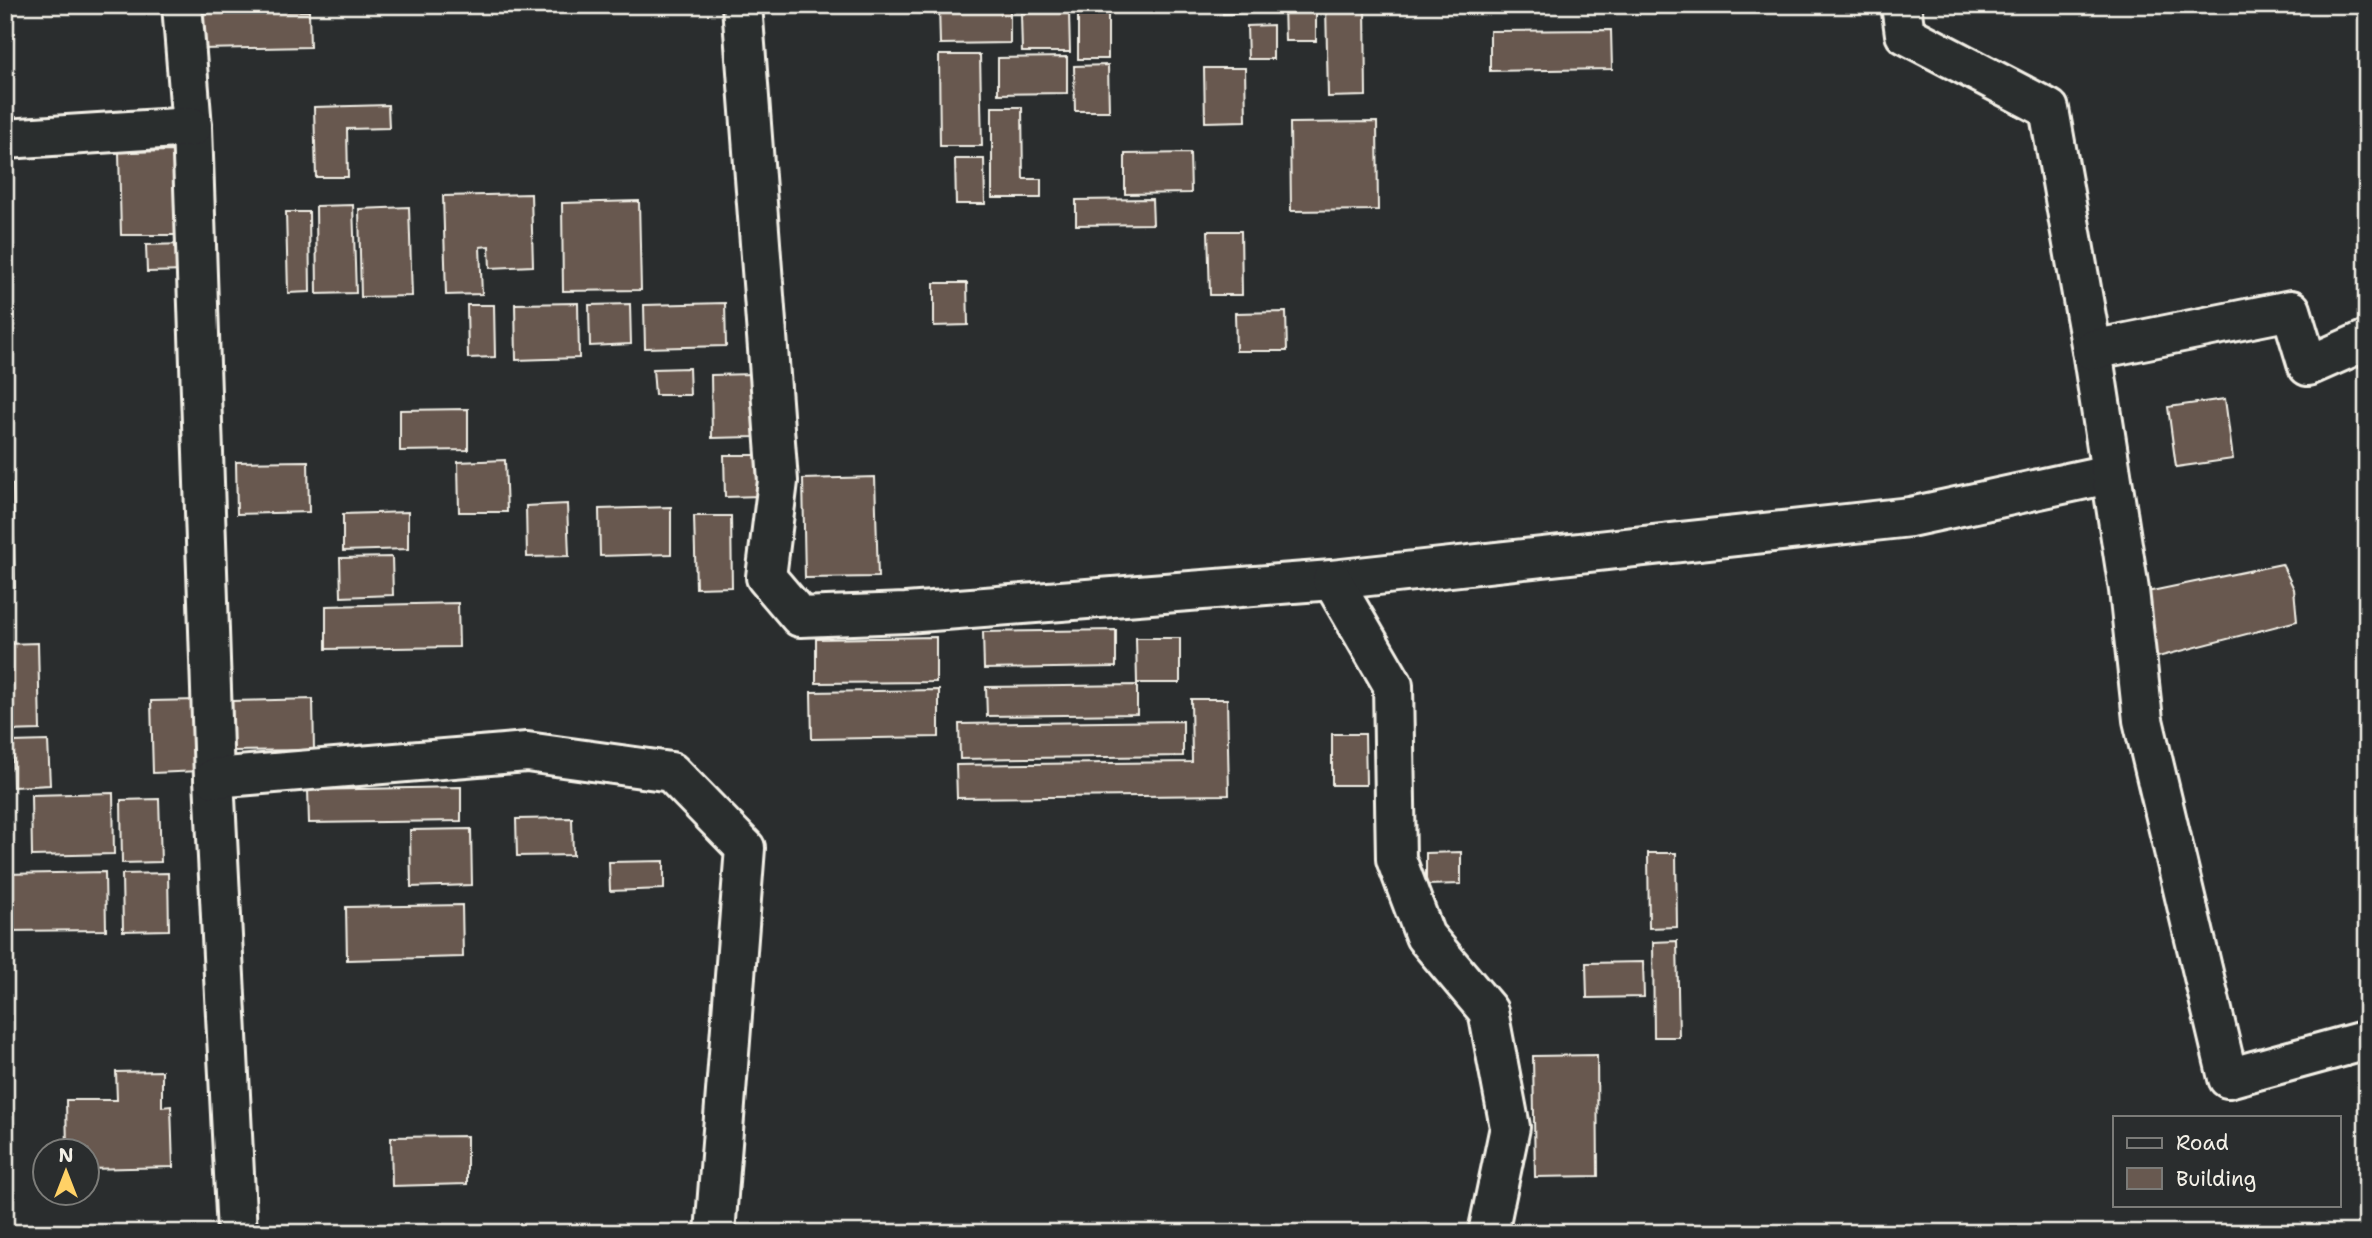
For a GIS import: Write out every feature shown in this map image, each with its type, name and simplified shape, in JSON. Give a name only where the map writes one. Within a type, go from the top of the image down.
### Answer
[{"type":"street","points":[[182,5],[192,127],[214,778],[237,1233]]},
{"type":"street","points":[[742,5],[778,481],[766,576],[800,617],[906,613],[1332,580],[1910,517],[2109,474]]},
{"type":"street","points":[[1901,5],[1905,34],[2049,109],[2092,350],[2129,590],[2143,720],[2228,1078],[2367,1040]]},
{"type":"street","points":[[5,139],[192,127]]},
{"type":"street","points":[[2092,350],[2291,310],[2308,366],[2367,340]]},
{"type":"street","points":[[1332,580],[1393,685],[1396,859],[1425,936],[1488,1011],[1510,1127],[1488,1233]]},
{"type":"street","points":[[214,778],[527,752],[671,772],[745,848],[715,1233]]},
{"type":"building","points":[[939,5],[1010,5],[1010,43],[940,44]]},
{"type":"building","points":[[1078,5],[1108,5],[1108,59],[1078,59]]},
{"type":"building","points":[[1223,5],[1254,5],[1254,13],[1223,14]]},
{"type":"building","points":[[1284,5],[1316,5],[1316,41],[1285,41]]},
{"type":"building","points":[[1326,5],[1365,5],[1366,96],[1328,97]]},
{"type":"building","points":[[309,11],[310,47],[202,49],[201,13]]},
{"type":"building","points":[[1069,12],[1070,52],[1022,52],[1021,13]]},
{"type":"building","points":[[1273,25],[1273,59],[1248,59],[1247,26]]},
{"type":"building","points":[[1611,30],[1612,69],[1490,71],[1490,31]]},
{"type":"building","points":[[939,55],[980,55],[982,146],[940,146]]},
{"type":"building","points":[[1067,57],[1067,93],[998,94],[998,58]]},
{"type":"building","points":[[1108,65],[1109,111],[1075,111],[1074,66]]},
{"type":"building","points":[[1204,68],[1245,68],[1246,121],[1205,122]]},
{"type":"building","points":[[388,105],[389,128],[347,129],[348,177],[316,177],[314,107]]},
{"type":"building","points":[[992,107],[1022,107],[1023,179],[1041,179],[1041,198],[992,198]]},
{"type":"building","points":[[1377,122],[1378,210],[1291,211],[1290,123]]},
{"type":"building","points":[[174,151],[176,235],[121,235],[119,152]]},
{"type":"building","points":[[1190,153],[1191,193],[1125,194],[1125,154]]},
{"type":"building","points":[[955,159],[984,159],[985,204],[956,204]]},
{"type":"building","points":[[531,194],[533,266],[490,268],[489,246],[480,247],[482,294],[446,295],[443,196]]},
{"type":"building","points":[[1152,199],[1153,224],[1076,225],[1076,200]]},
{"type":"building","points":[[639,201],[641,290],[563,291],[562,203]]},
{"type":"building","points":[[353,205],[356,293],[317,294],[316,206]]},
{"type":"building","points":[[409,207],[412,296],[361,297],[359,209]]},
{"type":"building","points":[[286,212],[309,212],[310,292],[288,293]]},
{"type":"building","points":[[1208,231],[1241,231],[1242,295],[1210,295]]},
{"type":"building","points":[[186,244],[186,271],[147,272],[146,245]]},
{"type":"building","points":[[934,283],[967,283],[968,325],[934,326]]},
{"type":"building","points":[[578,303],[579,358],[516,360],[515,304]]},
{"type":"building","points":[[725,303],[726,346],[645,348],[644,305]]},
{"type":"building","points":[[630,304],[631,344],[590,346],[589,305]]},
{"type":"building","points":[[467,305],[494,305],[495,357],[468,358]]},
{"type":"building","points":[[1286,312],[1287,351],[1236,351],[1235,313]]},
{"type":"building","points":[[689,368],[690,395],[655,395],[653,369]]},
{"type":"building","points":[[753,374],[754,437],[712,438],[711,375]]},
{"type":"building","points":[[2225,399],[2233,459],[2176,467],[2168,407]]},
{"type":"building","points":[[468,409],[468,450],[400,451],[400,410]]},
{"type":"building","points":[[724,455],[760,455],[761,496],[725,497]]},
{"type":"building","points":[[505,460],[507,512],[459,512],[458,462]]},
{"type":"building","points":[[308,461],[309,512],[237,514],[236,462]]},
{"type":"building","points":[[875,477],[878,577],[805,578],[803,479]]},
{"type":"building","points":[[5,484],[13,484],[15,587],[5,587]]},
{"type":"building","points":[[567,504],[569,556],[527,557],[526,506]]},
{"type":"building","points":[[671,507],[671,554],[600,556],[599,509]]},
{"type":"building","points":[[408,512],[408,549],[343,551],[343,514]]},
{"type":"building","points":[[694,516],[731,516],[732,587],[696,588]]},
{"type":"building","points":[[392,557],[393,595],[341,597],[340,558]]},
{"type":"building","points":[[2282,564],[2294,589],[2297,621],[2154,658],[2154,626],[2142,593]]},
{"type":"building","points":[[458,603],[459,647],[326,649],[326,606]]},
{"type":"building","points":[[1116,630],[1116,667],[984,669],[983,632]]},
{"type":"building","points":[[936,637],[936,682],[816,683],[816,639]]},
{"type":"building","points":[[1136,638],[1180,638],[1180,683],[1137,683]]},
{"type":"building","points":[[38,643],[40,730],[5,731],[5,644]]},
{"type":"building","points":[[1137,685],[1137,714],[987,716],[986,687]]},
{"type":"building","points":[[939,690],[939,737],[812,739],[811,692]]},
{"type":"building","points":[[313,699],[314,750],[233,751],[232,701]]},
{"type":"building","points":[[1191,699],[1227,699],[1229,795],[957,798],[956,765],[1192,762]]},
{"type":"building","points":[[198,700],[200,771],[153,773],[151,701]]},
{"type":"building","points":[[1183,721],[1183,756],[960,759],[959,724]]},
{"type":"building","points":[[1332,734],[1365,734],[1366,785],[1332,785]]},
{"type":"building","points":[[48,741],[50,785],[13,787],[12,742]]},
{"type":"building","points":[[461,787],[461,821],[309,823],[308,790]]},
{"type":"building","points":[[113,793],[114,854],[32,856],[31,795]]},
{"type":"building","points":[[159,799],[161,862],[122,863],[121,800]]},
{"type":"building","points":[[572,818],[573,855],[517,856],[516,819]]},
{"type":"building","points":[[471,829],[472,885],[411,887],[410,830]]},
{"type":"building","points":[[1461,852],[1461,884],[1426,885],[1426,853]]},
{"type":"building","points":[[1648,853],[1676,853],[1677,927],[1649,928]]},
{"type":"building","points":[[664,861],[664,889],[610,891],[609,862]]},
{"type":"building","points":[[105,872],[106,930],[5,931],[5,874]]},
{"type":"building","points":[[168,873],[169,930],[123,931],[122,874]]},
{"type":"building","points":[[462,905],[463,957],[347,960],[346,907]]},
{"type":"building","points":[[1677,941],[1679,1037],[1654,1037],[1653,942]]},
{"type":"building","points":[[1643,962],[1644,997],[1587,998],[1586,963]]},
{"type":"building","points":[[1597,1055],[1598,1176],[1535,1177],[1533,1056]]},
{"type":"building","points":[[162,1071],[162,1107],[171,1106],[173,1167],[102,1169],[102,1136],[67,1136],[66,1100],[117,1100],[116,1072]]},
{"type":"building","points":[[467,1136],[467,1184],[392,1186],[391,1137]]}]
